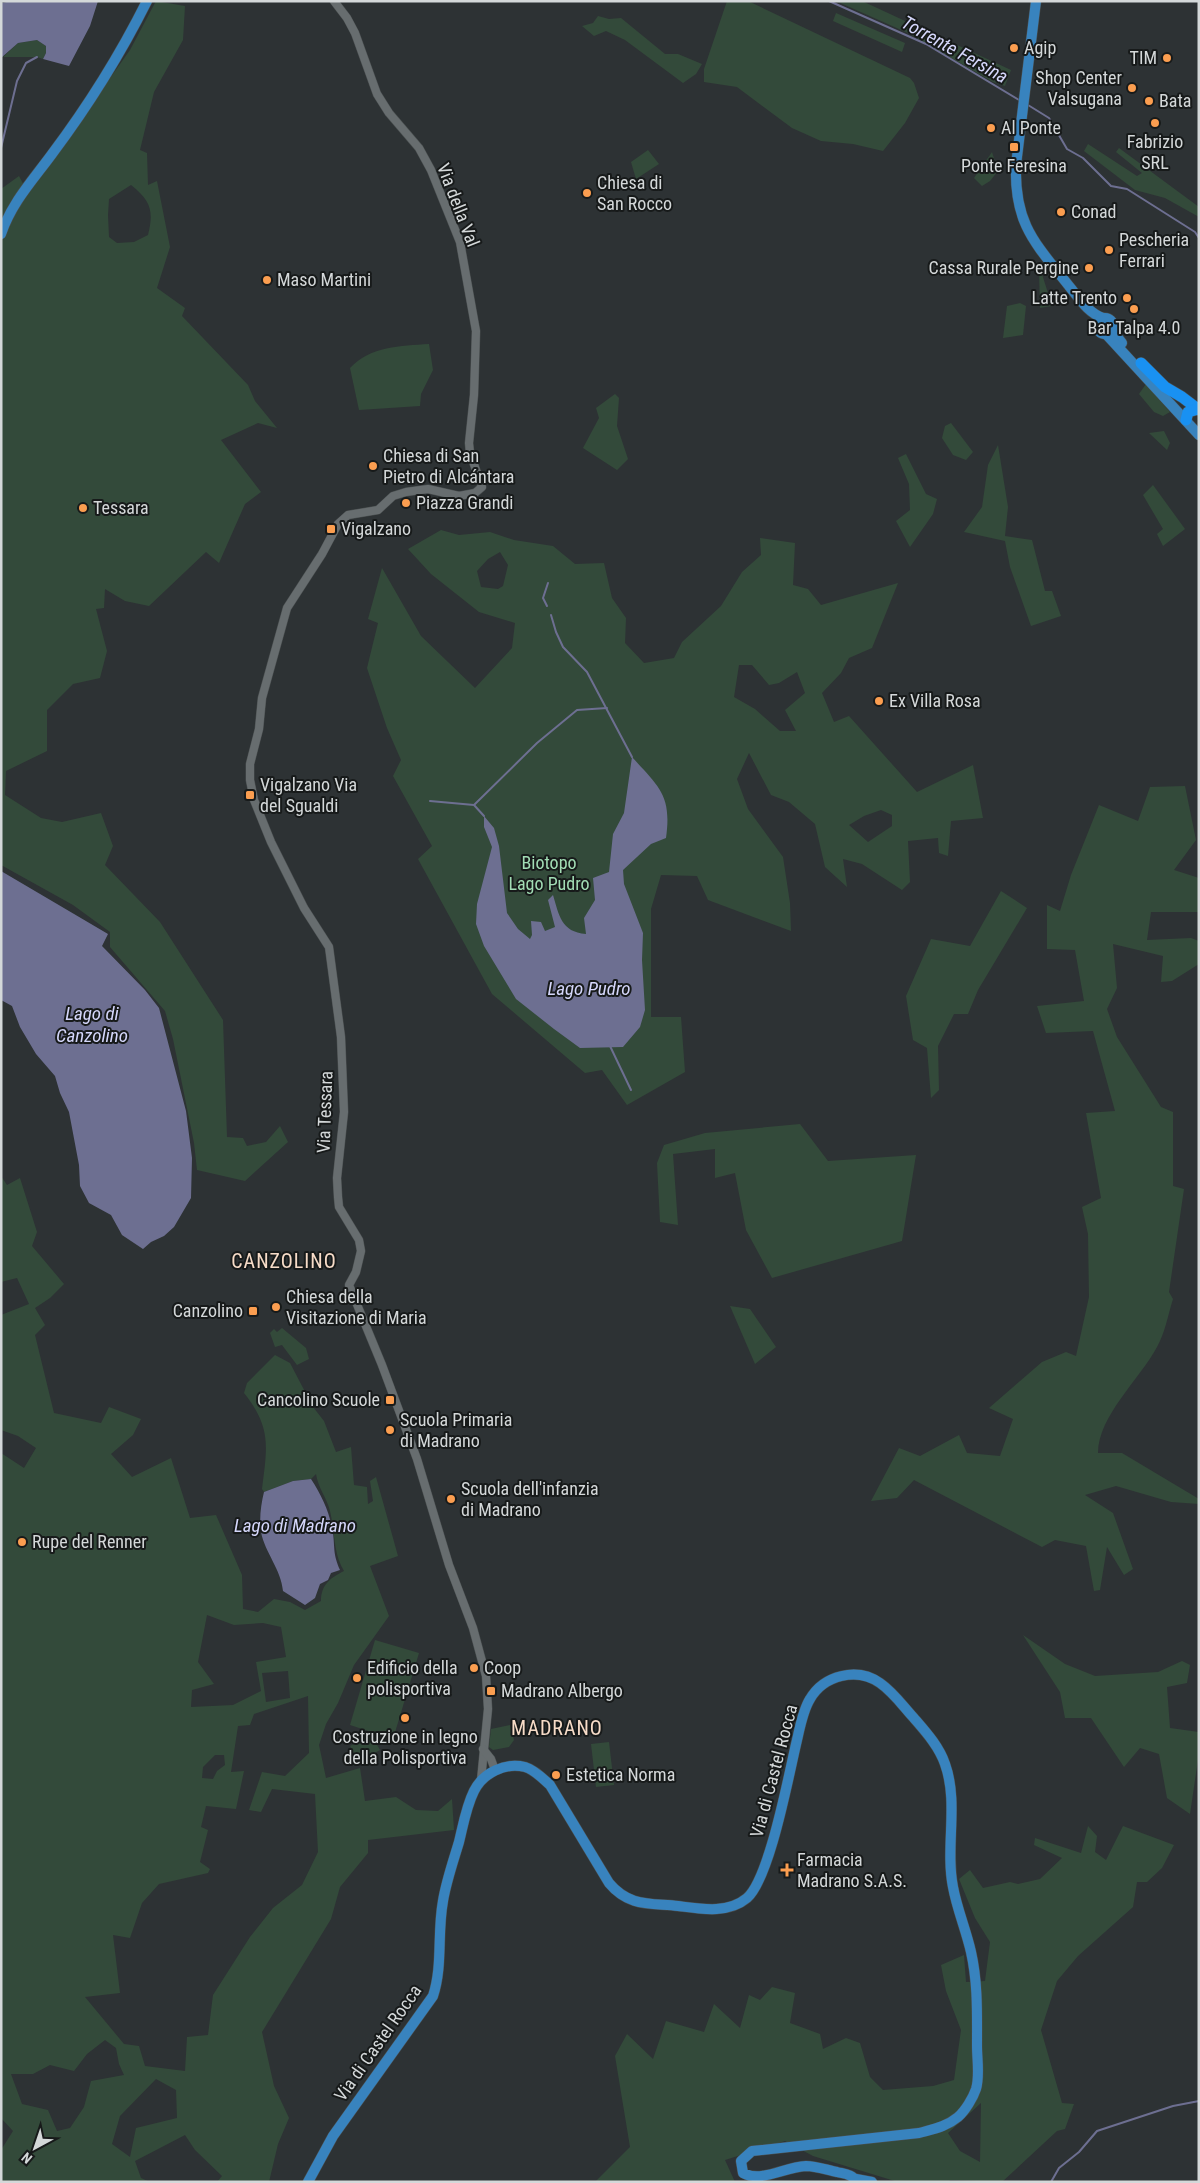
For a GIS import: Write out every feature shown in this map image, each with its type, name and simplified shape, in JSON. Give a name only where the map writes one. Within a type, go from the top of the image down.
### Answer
[{"type":"highway","points":[[1141,363],[1158,381],[1198,410]]},
{"type":"highway","points":[[1186,420],[1188,412],[1198,410]]},
{"type":"main road","points":[[1,234],[6,219],[24,189],[53,154],[124,47],[147,1]]},
{"type":"main road","points":[[1036,1],[1020,129],[1016,177],[1018,200],[1023,220],[1034,243],[1086,306],[1101,333],[1109,331]]},
{"type":"main road","points":[[1086,306],[1103,318],[1111,320],[1109,331]]},
{"type":"main road","points":[[1097,327],[1099,320],[1103,318]]},
{"type":"main road","points":[[1109,331],[1141,363],[1153,383]]},
{"type":"main road","points":[[1109,331],[1199,435]]},
{"type":"main road","name":"Via di Castel Rocca","points":[[308,2182],[333,2136],[433,1996],[439,1978],[439,1931],[443,1900],[470,1802],[481,1780],[495,1770],[509,1766],[525,1767],[538,1774],[550,1785],[609,1883],[618,1894],[631,1901],[697,1908],[734,1906],[752,1892],[763,1872],[771,1847],[800,1727],[810,1699],[823,1685],[835,1677],[854,1674],[866,1676],[890,1690],[927,1733],[945,1764],[951,1790],[950,1852],[953,1887],[971,1951],[977,1984],[978,2074],[976,2090],[960,2116],[945,2126],[919,2133],[752,2151],[745,2156],[741,2167],[743,2173],[748,2177],[758,2180],[794,2168],[808,2166],[843,2174],[856,2180],[872,2182]]},
{"type":"main road","points":[[823,2169],[831,2182],[834,2178],[843,2174]]},
{"type":"street","name":"Via della Val","points":[[329,947],[304,908],[285,872],[254,800],[250,780],[250,764],[259,729],[262,698],[287,608],[322,554],[338,524],[348,515],[378,510],[393,496],[406,492],[428,489],[459,496],[475,493],[482,487],[470,453],[469,442],[472,423],[476,332],[460,242],[441,192],[419,148],[389,113],[377,94],[355,33],[348,18],[334,1]]},
{"type":"street","name":"Via Tessara","points":[[329,947],[341,1037],[344,1112],[337,1178],[339,1207],[359,1240],[361,1251],[356,1272],[349,1284],[417,1459],[449,1565],[473,1628],[486,1676],[488,1709],[483,1749]]},
{"type":"street","points":[[483,1749],[491,1758],[495,1770]]},
{"type":"street","points":[[481,1780],[483,1749]]},
{"type":"green space","points":[[156,1],[185,6],[183,40],[154,92],[140,150],[147,153],[148,185],[157,181],[170,247],[157,288],[185,308],[182,316],[248,385],[255,401],[277,428],[258,423],[221,440],[261,492],[245,504],[219,563],[206,552],[149,606],[125,601],[105,589],[104,608],[96,609],[107,651],[100,678],[73,684],[47,710],[47,751],[6,771],[5,795],[41,818],[62,822],[101,813],[113,846],[105,865],[160,922],[223,1020],[227,1137],[243,1138],[247,1146],[266,1142],[280,1126],[288,1142],[245,1181],[197,1170],[194,1143],[173,1039],[165,1011],[110,947],[110,932],[73,905],[1,865],[1,189],[19,176],[28,193],[130,50]],"holes":[[[131,185],[147,202],[151,213],[148,235],[134,242],[117,243],[109,237],[109,199]]]},
{"type":"green space","points":[[727,1],[748,1],[910,78],[914,83],[919,98],[905,123],[883,151],[853,144],[821,141],[792,128],[737,87],[704,82],[704,69]]},
{"type":"green space","points":[[836,1],[862,1],[1011,70],[1005,86],[993,82],[908,33]]},
{"type":"green space","points":[[836,13],[905,43],[902,52],[833,21]]},
{"type":"green space","points":[[598,16],[609,19],[621,18],[665,54],[678,54],[702,64],[696,74],[683,83],[625,40],[606,31],[594,36],[582,26],[593,23]]},
{"type":"green space","points":[[37,40],[46,46],[46,53],[43,59],[37,57],[3,57],[18,43]]},
{"type":"green space","points":[[1088,144],[1137,176],[1142,173],[1116,152],[1119,148],[1199,207],[1199,217],[1165,198],[1135,190],[1084,151]]},
{"type":"green space","points":[[648,150],[659,164],[636,179],[631,162]]},
{"type":"green space","points":[[992,152],[998,171],[990,181],[982,186],[974,178]]},
{"type":"green space","points":[[1039,270],[1042,274],[1052,306],[1040,308]]},
{"type":"green space","points":[[1020,303],[1026,306],[1023,335],[1003,338],[1007,306]]},
{"type":"green space","points":[[429,344],[433,370],[421,394],[420,406],[359,410],[350,368],[367,355],[386,348]]},
{"type":"green space","points":[[1146,384],[1170,412],[1163,416],[1154,412],[1139,394]]},
{"type":"green space","points":[[615,394],[619,398],[617,426],[628,459],[617,470],[583,448],[599,418],[596,408]]},
{"type":"green space","points":[[951,423],[973,452],[966,460],[953,455],[942,438],[945,426]]},
{"type":"green space","points":[[1164,431],[1170,443],[1167,450],[1149,433]]},
{"type":"green space","points":[[998,445],[1008,507],[1005,536],[1032,540],[1045,591],[1052,591],[1061,616],[1031,626],[1010,567],[1005,541],[964,532],[982,507],[988,465]]},
{"type":"green space","points":[[906,454],[926,494],[937,499],[933,514],[910,547],[896,521],[910,510],[909,484],[898,458]]},
{"type":"green space","points":[[1153,485],[1185,529],[1163,546],[1157,534],[1163,529],[1143,495]]},
{"type":"green space","name":"Biotopo Lago Pudro","points":[[441,530],[459,535],[490,532],[514,540],[553,546],[575,564],[604,563],[612,598],[626,618],[625,643],[644,663],[674,658],[682,642],[721,606],[742,572],[761,555],[760,538],[795,543],[793,585],[808,589],[821,605],[898,583],[872,648],[849,658],[841,673],[822,693],[834,722],[849,716],[917,792],[973,765],[983,818],[951,821],[948,856],[939,853],[938,838],[908,841],[910,882],[902,890],[862,864],[843,859],[847,887],[825,867],[815,824],[789,802],[771,795],[749,753],[737,779],[748,809],[783,857],[790,903],[791,931],[708,900],[697,876],[661,875],[651,909],[651,1017],[681,1017],[685,1072],[627,1105],[602,1070],[585,1073],[492,994],[418,859],[432,846],[393,776],[401,760],[387,728],[367,668],[378,623],[368,619],[382,568],[421,636],[475,688],[512,648],[515,623],[479,612],[431,574],[408,549]],"holes":[[[500,552],[508,565],[503,586],[498,589],[481,587],[477,571],[488,559]],[[739,665],[752,665],[769,685],[779,683],[797,672],[805,693],[785,710],[796,731],[780,731],[755,709],[734,697]],[[881,810],[892,815],[892,826],[868,842],[849,825],[864,816]]]},
{"type":"green space","points":[[1185,786],[1196,840],[1174,870],[1199,878],[1199,912],[1151,912],[1147,940],[1191,938],[1199,941],[1199,964],[1172,981],[1161,982],[1163,956],[1113,944],[1117,988],[1107,1009],[1117,1037],[1161,1107],[1173,1112],[1173,1186],[1184,1189],[1169,1292],[1173,1299],[1160,1342],[1112,1412],[1100,1439],[1098,1453],[1122,1453],[1199,1499],[1199,1504],[1171,1502],[1116,1486],[1085,1495],[1113,1513],[1133,1569],[1124,1575],[1107,1547],[1100,1590],[1094,1591],[1086,1546],[1055,1540],[1042,1547],[914,1480],[897,1498],[871,1501],[899,1448],[920,1456],[959,1435],[967,1453],[1000,1456],[1013,1419],[989,1408],[1042,1362],[1066,1352],[1076,1356],[1089,1297],[1088,1234],[1082,1207],[1101,1198],[1086,1113],[1115,1111],[1093,1031],[1046,1033],[1037,1006],[1084,1001],[1075,950],[1047,949],[1047,905],[1060,911],[1071,875],[1099,805],[1138,821],[1150,787]]},
{"type":"green space","points":[[1001,891],[1027,908],[978,990],[968,1014],[954,1014],[938,1046],[939,1090],[931,1098],[927,1048],[913,1040],[906,996],[931,939],[970,946]]},
{"type":"green space","points":[[800,1124],[828,1161],[916,1155],[902,1241],[772,1278],[746,1230],[735,1173],[715,1178],[715,1149],[673,1154],[678,1225],[660,1222],[657,1163],[664,1145],[705,1133]]},
{"type":"green space","points":[[1,1176],[7,1185],[20,1178],[37,1232],[32,1246],[64,1284],[50,1298],[35,1308],[45,1325],[35,1335],[54,1413],[101,1423],[109,1407],[141,1419],[133,1435],[111,1454],[132,1477],[171,1458],[190,1518],[216,1515],[242,1575],[243,1609],[258,1612],[274,1599],[290,1602],[305,1610],[321,1601],[321,1595],[327,1583],[334,1576],[344,1571],[336,1549],[330,1511],[316,1474],[311,1479],[293,1481],[264,1492],[262,1489],[266,1450],[263,1428],[253,1405],[244,1393],[247,1383],[275,1355],[290,1363],[313,1407],[324,1421],[336,1452],[351,1447],[354,1485],[367,1487],[368,1504],[373,1501],[370,1481],[376,1477],[398,1556],[370,1566],[389,1616],[354,1665],[338,1703],[326,1724],[319,1745],[326,1778],[360,1768],[365,1801],[396,1797],[416,1810],[438,1811],[452,1799],[454,1830],[368,1840],[368,1853],[340,1887],[331,1919],[262,2032],[274,2086],[289,2118],[278,2144],[269,2182],[217,2182],[222,2176],[195,2150],[185,2135],[135,2161],[141,2178],[150,2182],[1,2182],[1,2150],[13,2131],[1,2118],[1,1453],[24,1468],[36,1448],[18,1436],[1,1430],[1,1315],[29,1304],[17,1278],[1,1282]],"holes":[[[207,1615],[234,1625],[263,1623],[281,1627],[286,1657],[256,1662],[261,1691],[233,1705],[191,1707],[192,1690],[214,1684],[198,1662]],[[288,1671],[290,1698],[266,1702],[262,1673]],[[308,1696],[309,1753],[285,1776],[262,1772],[249,1810],[261,1812],[272,1789],[315,1794],[318,1852],[302,1885],[273,1908],[250,1937],[213,1995],[208,2035],[187,2037],[185,2071],[145,2066],[139,2046],[124,2044],[85,1997],[120,1993],[113,1935],[130,1938],[142,1903],[159,1884],[208,1873],[210,1869],[200,1862],[208,1830],[201,1827],[206,1806],[236,1809],[244,1771],[231,1772],[238,1726],[250,1725],[254,1714]],[[215,1755],[224,1755],[225,1765],[217,1771],[213,1779],[202,1778],[203,1767]],[[105,2040],[116,2048],[119,2064],[124,2075],[91,2081],[84,2107],[70,2128],[57,2131],[48,2110],[22,2104],[11,2074],[33,2074],[50,2065],[74,2071],[87,2054]],[[156,2079],[176,2090],[177,2118],[136,2128],[130,2157],[112,2144],[120,2116]]]},
{"type":"green space","points":[[730,1306],[750,1309],[776,1347],[755,1364]]},
{"type":"green space","points":[[282,1328],[306,1348],[309,1359],[297,1365],[282,1345],[275,1347],[270,1333],[274,1329],[277,1332]]},
{"type":"green space","points":[[1023,1635],[1065,1664],[1095,1676],[1158,1672],[1182,1661],[1190,1665],[1187,1683],[1167,1687],[1170,1728],[1199,1732],[1199,1753],[1190,1814],[1167,1798],[1159,1754],[1140,1748],[1124,1767],[1091,1718],[1065,1718],[1060,1692]]},
{"type":"green space","points":[[375,1640],[419,1653],[393,1739],[350,1725]]},
{"type":"green space","points":[[510,1725],[514,1740],[509,1747],[493,1750],[489,1747],[491,1729]]},
{"type":"green space","points":[[371,1734],[380,1750],[359,1762],[350,1746]]},
{"type":"green space","points":[[609,1742],[614,1785],[596,1787],[591,1744]]},
{"type":"green space","points":[[1088,1826],[1097,1836],[1095,1852],[1106,1860],[1123,1826],[1174,1845],[1162,1868],[1147,1882],[1137,1882],[1133,1907],[1078,1956],[1057,1981],[1041,2030],[1062,2103],[1074,2104],[1065,2129],[1057,2131],[1002,2182],[950,2180],[949,2182],[898,2182],[813,2156],[785,2141],[725,2160],[735,2182],[595,2182],[630,2147],[615,2056],[627,2034],[653,2059],[666,2021],[704,2032],[714,2004],[740,2028],[749,1995],[760,2000],[772,1987],[795,1993],[790,2023],[820,2034],[823,2049],[846,2038],[860,2043],[870,2077],[883,2090],[933,2086],[954,2080],[961,2030],[946,1991],[941,1965],[964,1955],[966,1982],[985,1981],[990,1942],[975,1918],[959,1879],[970,1870],[983,1888],[1010,1882],[1018,1884],[1040,1879],[1062,1858],[1034,1845],[1035,1838],[1081,1853]],"holes":[[[981,2103],[980,2162],[960,2151],[948,2133]]]},
{"type":"water","points":[[12,1],[98,1],[90,26],[69,66],[43,59],[46,53],[46,46],[37,40],[18,43],[1,58],[1,3]]},
{"type":"water","name":"Lago Pudro","points":[[632,757],[656,784],[665,801],[667,811],[666,838],[651,844],[623,870],[624,884],[643,933],[642,960],[645,1010],[640,1027],[623,1047],[580,1048],[516,999],[484,946],[476,924],[477,904],[492,847],[484,827],[484,816],[494,828],[499,846],[507,913],[518,929],[530,939],[532,935],[531,921],[541,922],[545,931],[555,927],[548,900],[553,895],[559,916],[566,926],[578,933],[586,934],[584,918],[595,900],[593,878],[609,872],[613,834],[624,813]]},
{"type":"water","name":"Lago di Canzolino","points":[[1,871],[108,934],[102,946],[145,990],[159,1008],[186,1111],[192,1158],[191,1198],[174,1227],[164,1236],[151,1242],[143,1249],[122,1235],[111,1215],[89,1203],[80,1186],[79,1165],[69,1112],[60,1093],[55,1076],[36,1054],[20,1027],[12,1006],[1,1000]]},
{"type":"water","name":"Lago di Madrano","points":[[311,1479],[328,1512],[333,1533],[335,1556],[340,1570],[331,1573],[328,1580],[320,1584],[315,1598],[305,1605],[283,1591],[279,1575],[263,1540],[260,1517],[264,1492],[293,1481]]},
{"type":"waterway","name":"Torrente Fersina","points":[[829,1],[926,44],[1019,100]]},
{"type":"waterway","points":[[1,148],[17,81],[26,63],[37,57]]},
{"type":"waterway","name":"Torrente Fersina","points":[[1028,105],[1049,118],[1067,149],[1083,158],[1111,186],[1127,189],[1195,232],[1199,238]]},
{"type":"waterway","points":[[547,606],[543,598],[548,583]]},
{"type":"waterway","points":[[551,615],[563,647],[587,672],[632,757]]},
{"type":"waterway","points":[[474,805],[537,743],[577,710],[607,708]]},
{"type":"waterway","points":[[430,801],[474,805],[484,816]]},
{"type":"waterway","points":[[610,1046],[631,1090]]},
{"type":"waterway","points":[[1051,2182],[1059,2168],[1079,2152],[1097,2131],[1173,2106],[1199,2101]]},
{"type":"place","name":"Agip","points":[[1014,48]]},
{"type":"place","name":"TIM","points":[[1167,58]]},
{"type":"place","name":"Shop Center Valsugana","points":[[1132,88]]},
{"type":"place","name":"Bata","points":[[1149,101]]},
{"type":"place","name":"Fabrizio SRL","points":[[1155,123]]},
{"type":"place","name":"Al Ponte","points":[[991,128]]},
{"type":"place","name":"Ponte Feresina","points":[[1014,147]]},
{"type":"place","name":"Chiesa di San Rocco","points":[[587,193]]},
{"type":"place","name":"Conad","points":[[1061,212]]},
{"type":"place","name":"Pescheria Ferrari","points":[[1109,250]]},
{"type":"place","name":"Cassa Rurale Pergine","points":[[1089,268]]},
{"type":"place","name":"Maso Martini","points":[[267,280]]},
{"type":"place","name":"Latte Trento","points":[[1127,298]]},
{"type":"place","name":"Bar Talpa 4.0","points":[[1134,309]]},
{"type":"place","name":"Chiesa di San Pietro di Alcántara","points":[[373,466]]},
{"type":"place","name":"Piazza Grandi","points":[[406,503]]},
{"type":"place","name":"Tessara","points":[[83,508]]},
{"type":"place","name":"Vigalzano","points":[[331,529]]},
{"type":"place","name":"Ex Villa Rosa","points":[[879,701]]},
{"type":"place","name":"Vigalzano Via del Sgualdi","points":[[250,795]]},
{"type":"place","name":"Chiesa della Visitazione di Maria","points":[[276,1307]]},
{"type":"place","name":"Canzolino","points":[[253,1311]]},
{"type":"place","name":"Cancolino Scuole","points":[[390,1400]]},
{"type":"place","name":"Scuola Primaria di Madrano","points":[[390,1430]]},
{"type":"place","name":"Scuola dell'infanzia di Madrano","points":[[451,1499]]},
{"type":"place","name":"Rupe del Renner","points":[[22,1542]]},
{"type":"place","name":"Coop","points":[[474,1668]]},
{"type":"place","name":"Edificio della polisportiva","points":[[357,1678]]},
{"type":"place","name":"Madrano Albergo","points":[[491,1691]]},
{"type":"place","name":"Costruzione in legno della Polisportiva","points":[[405,1718]]},
{"type":"place","name":"Estetica Norma","points":[[556,1775]]},
{"type":"place","name":"Farmacia Madrano S.A.S.","points":[[787,1870]]},
{"type":"district","name":"CANZOLINO","points":[[284,1261]]},
{"type":"district","name":"MADRANO","points":[[557,1728]]}]
